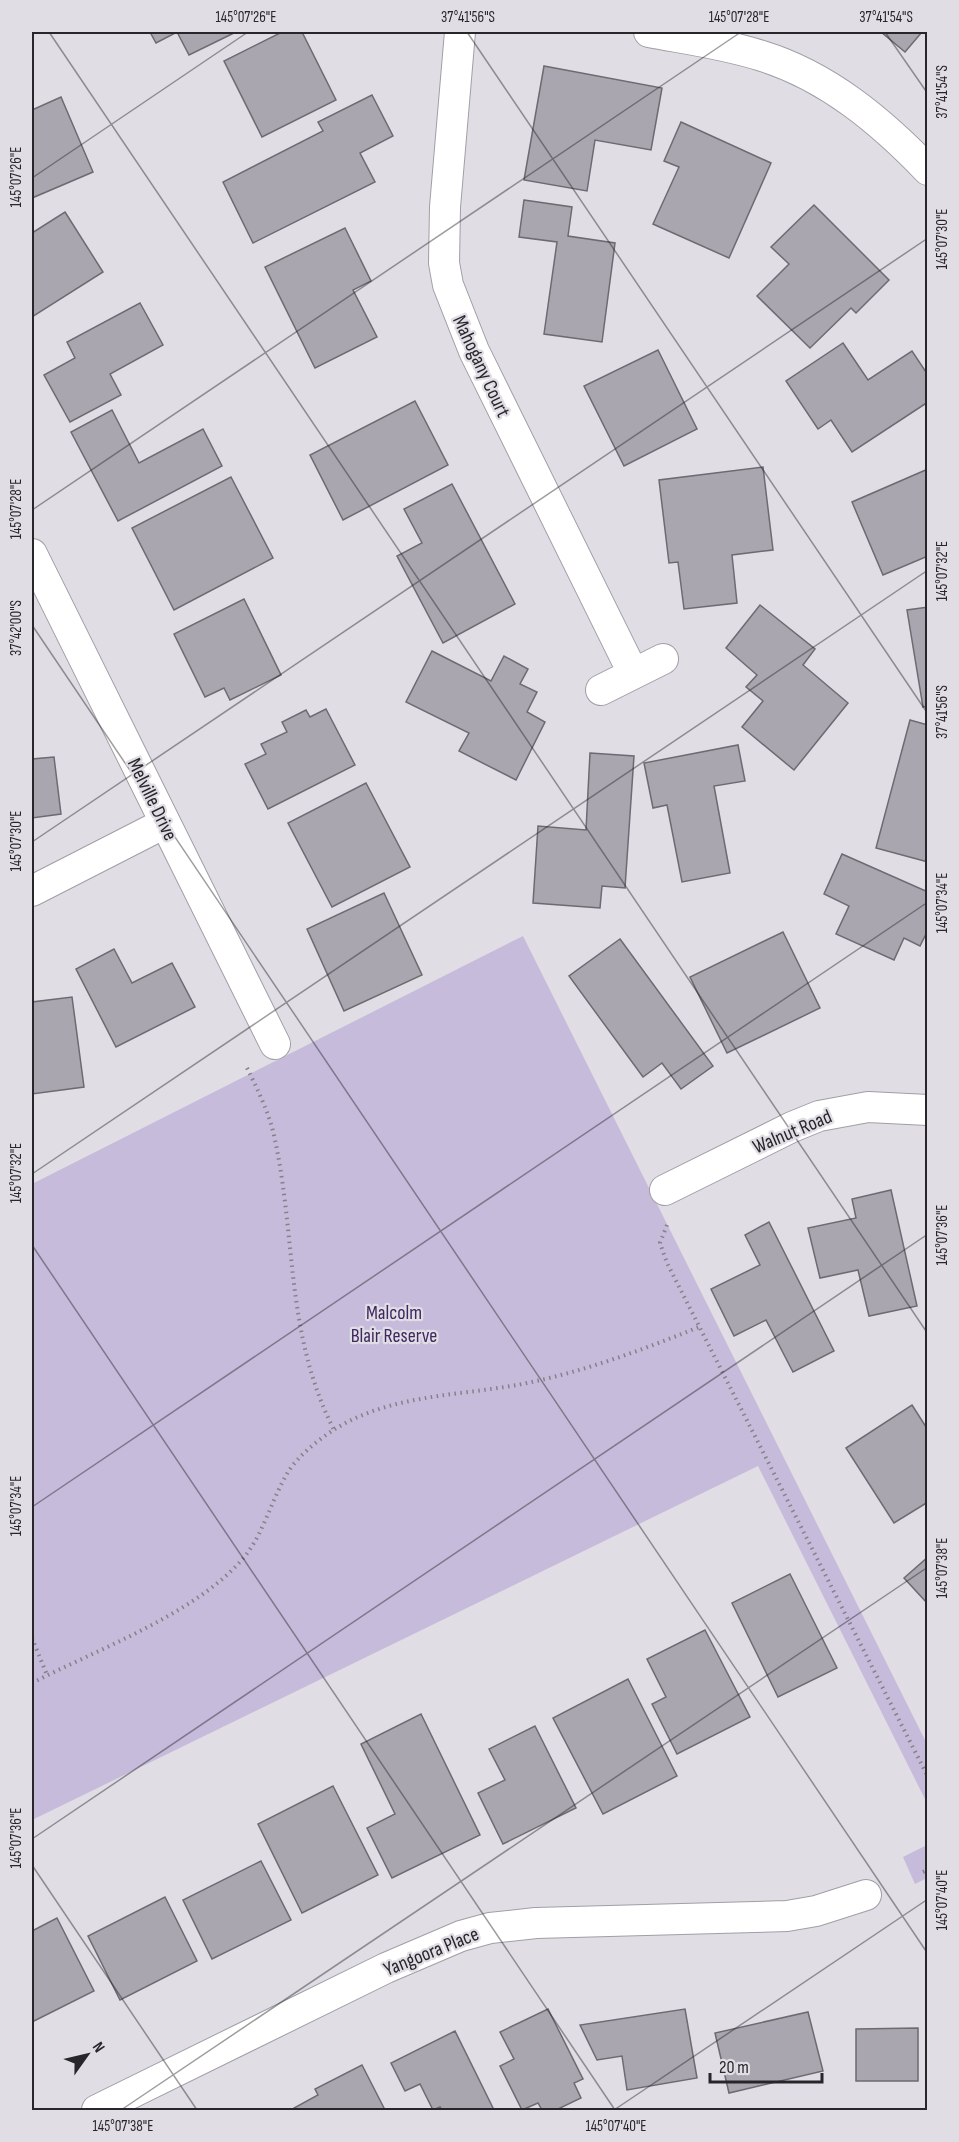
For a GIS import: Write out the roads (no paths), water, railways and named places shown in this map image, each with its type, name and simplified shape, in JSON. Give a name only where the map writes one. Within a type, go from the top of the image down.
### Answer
[{"type":"street","name":"Mahogany Court","points":[[460,32],[445,207],[444,247],[448,285],[470,343],[633,673]]},
{"type":"street","points":[[649,32],[728,46],[797,70],[833,89],[867,113],[895,136],[927,170]]},
{"type":"street","name":"Melville Drive","points":[[32,554],[275,1044]]},
{"type":"street","points":[[601,690],[663,658]]},
{"type":"street","points":[[32,891],[165,823]]},
{"type":"street","name":"Walnut Road","points":[[665,1190],[819,1116],[868,1107],[927,1110]]},
{"type":"street","name":"Yangoora Place","points":[[97,2110],[386,1968],[461,1936],[490,1928],[537,1923],[788,1916],[816,1911],[866,1895]]},
{"type":"park label","name":"Malcolm Blair Reserve","points":[[394,1324]]}]
